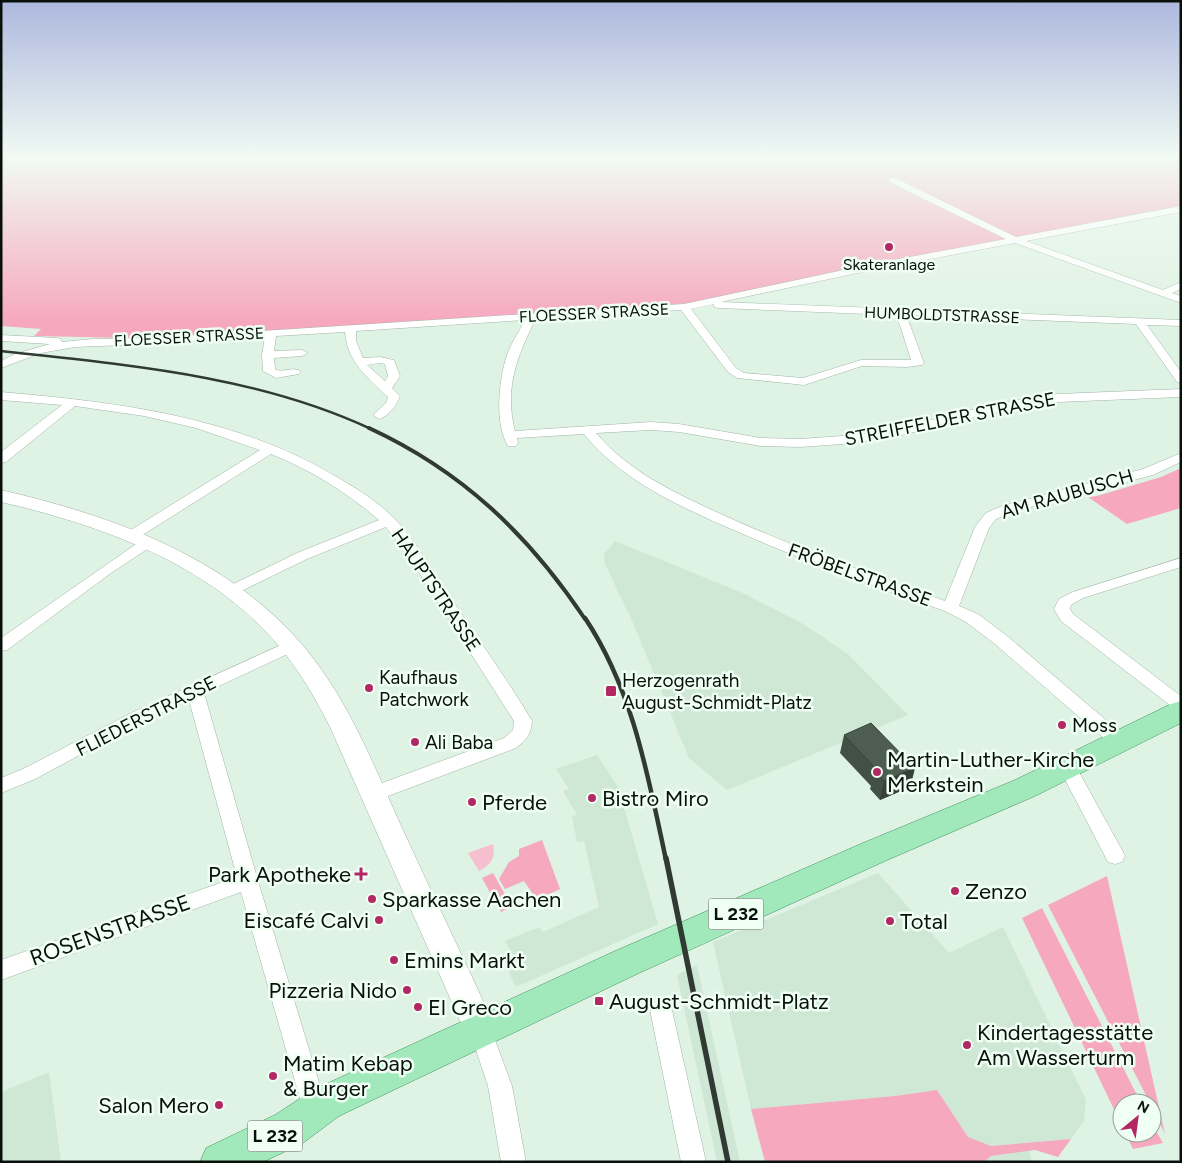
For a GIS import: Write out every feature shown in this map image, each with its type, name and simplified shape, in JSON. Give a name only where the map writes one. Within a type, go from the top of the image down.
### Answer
[{"type":"main road","points":[[1,496],[76,514],[139,539],[199,571],[230,591],[265,621],[290,646],[312,674],[344,730],[448,965],[481,1032]]},
{"type":"main road","name":"L 232","points":[[220,1162],[289,1129],[315,1109],[617,967],[1068,768],[1120,742],[1140,729],[1181,711]]},
{"type":"street","points":[[960,213],[1015,240],[1181,300]]},
{"type":"street","name":"FLOESSER STRASSE","points":[[1,365],[24,354],[68,344],[95,341],[152,341],[684,307],[791,284],[1158,213]]},
{"type":"street","points":[[1162,294],[1181,285]]},
{"type":"street","name":"HUMBOLDTSTRASSE","points":[[703,304],[1181,323]]},
{"type":"street","points":[[684,307],[736,373],[751,378],[804,382],[860,363],[918,363],[905,325],[898,313]]},
{"type":"street","name":"STREIFFELDER STRASSE","points":[[532,316],[512,354],[507,377],[506,419],[512,440],[586,429],[651,426],[679,428],[761,442],[800,443],[898,432],[1000,406],[1058,398],[1181,393]]},
{"type":"street","points":[[1140,322],[1181,380]]},
{"type":"street","points":[[350,329],[351,348],[359,362],[374,380],[394,396],[394,401],[379,415]]},
{"type":"street","points":[[271,334],[268,355],[271,374],[295,372]]},
{"type":"street","points":[[1,338],[41,339],[68,344]]},
{"type":"street","points":[[268,355],[302,353]]},
{"type":"street","points":[[359,362],[380,360],[390,362],[394,376],[386,389]]},
{"type":"street","name":"HAUPTSTRASSE","points":[[1,396],[73,402],[144,412],[200,425],[304,463],[356,494],[389,521],[417,558],[523,721],[522,733],[510,743],[373,794]]},
{"type":"street","points":[[1,459],[73,402]]},
{"type":"street","name":"FRÖBELSTRASSE","points":[[586,429],[594,441],[609,453],[671,495],[764,539],[950,608],[972,618],[1001,640],[1120,742]]},
{"type":"street","points":[[1,646],[106,570],[139,539],[270,449]]},
{"type":"street","name":"AM RAUBUSCH","points":[[950,608],[982,527],[990,516],[1007,509],[1148,472],[1181,457]]},
{"type":"street","points":[[230,591],[302,556],[389,521]]},
{"type":"street","points":[[1181,562],[1078,595],[1064,602],[1062,609],[1066,617],[1181,705]]},
{"type":"street","name":"FLIEDERSTRASSE","points":[[1,786],[29,774],[137,718],[290,646]]},
{"type":"street","points":[[195,690],[248,881],[315,1109]]},
{"type":"street","points":[[1068,768],[1115,856]]},
{"type":"street","name":"ROSENSTRASSE","points":[[1,970],[248,881]]},
{"type":"street","points":[[661,1010],[694,1162]]},
{"type":"street","points":[[481,1032],[500,1086],[514,1162]]},
{"type":"shaded area","points":[[1,213],[1149,213],[693,303],[173,337],[34,336],[41,329],[1,326]]},
{"type":"shaded area","points":[[1181,468],[1181,508],[1127,524],[1088,497],[1161,477]]},
{"type":"shaded area","points":[[615,541],[745,594],[805,625],[848,654],[908,715],[727,790],[689,758],[633,623],[605,564],[604,554]]},
{"type":"shaded area","points":[[597,755],[618,787],[658,924],[516,987],[505,965],[516,960],[505,941],[539,927],[543,932],[599,907],[584,841],[577,842],[572,816],[577,815],[563,791],[569,789],[556,769]]},
{"type":"shaded area","points":[[542,840],[560,889],[537,900],[524,881],[505,889],[499,879],[509,862],[519,856],[519,849]]},
{"type":"shaded area","points":[[493,844],[494,853],[492,860],[479,871],[468,853]]},
{"type":"shaded area","points":[[493,873],[512,907],[501,912],[482,878]]},
{"type":"shaded area","points":[[878,873],[949,953],[1003,927],[1086,1100],[1084,1121],[1071,1139],[991,1146],[968,1137],[937,1090],[895,1096],[751,1109],[713,942]]},
{"type":"shaded area","points":[[1107,876],[1156,1093],[1145,1093],[1048,905]]},
{"type":"shaded area","points":[[1042,908],[1136,1093],[1112,1093],[1112,1105],[1022,918]]},
{"type":"shaded area","points":[[697,965],[740,1162],[717,1162],[677,975]]},
{"type":"shaded area","points":[[49,1072],[61,1162],[1,1162],[1,1092]]},
{"type":"shaded area","points":[[937,1090],[968,1137],[991,1146],[1071,1139],[1058,1157],[1035,1150],[991,1156],[984,1162],[765,1162],[751,1109],[895,1096]]},
{"type":"shaded area","points":[[1162,1141],[1163,1143],[1133,1149],[1130,1143],[1162,1143]]},
{"type":"shaded area","points":[[1029,1150],[1032,1162],[984,1162],[991,1156]]},
{"type":"building","points":[[871,723],[915,768],[884,781],[874,771],[877,770],[844,735]]},
{"type":"railway","points":[[1,351],[143,368],[236,384],[282,396],[327,411],[371,429]]},
{"type":"railway","points":[[371,429],[403,445],[434,464],[490,508],[540,559],[585,619]]},
{"type":"railway","points":[[585,618],[602,646],[627,704],[637,734],[666,860]]},
{"type":"railway","points":[[666,858],[728,1162]]},
{"type":"place","name":"Skateranlage","points":[[889,247]]},
{"type":"place","name":"Kaufhaus Patchwork","points":[[369,688]]},
{"type":"place","name":"Herzogenrath August-Schmidt-Platz","points":[[611,691]]},
{"type":"place","name":"Moss","points":[[1062,725]]},
{"type":"place","name":"Ali Baba","points":[[415,742]]},
{"type":"place","name":"Martin-Luther-Kirche Merkstein","points":[[877,772]]},
{"type":"place","name":"Bistro Miro","points":[[592,798]]},
{"type":"place","name":"Pferde","points":[[472,802]]},
{"type":"place","name":"Park Apotheke","points":[[361,874]]},
{"type":"place","name":"Zenzo","points":[[955,891]]},
{"type":"place","name":"Sparkasse Aachen","points":[[372,899]]},
{"type":"place","name":"Eiscafé Calvi","points":[[379,920]]},
{"type":"place","name":"Total","points":[[890,921]]},
{"type":"place","name":"Emins Markt","points":[[394,960]]},
{"type":"place","name":"Pizzeria Nido","points":[[407,990]]},
{"type":"place","name":"August-Schmidt-Platz","points":[[599,1001]]},
{"type":"place","name":"El Greco","points":[[418,1007]]},
{"type":"place","name":"Kindertagesstätte Am Wasserturm","points":[[967,1045]]},
{"type":"place","name":"Matim Kebap & Burger","points":[[273,1076]]},
{"type":"place","name":"Salon Mero","points":[[219,1105]]}]
